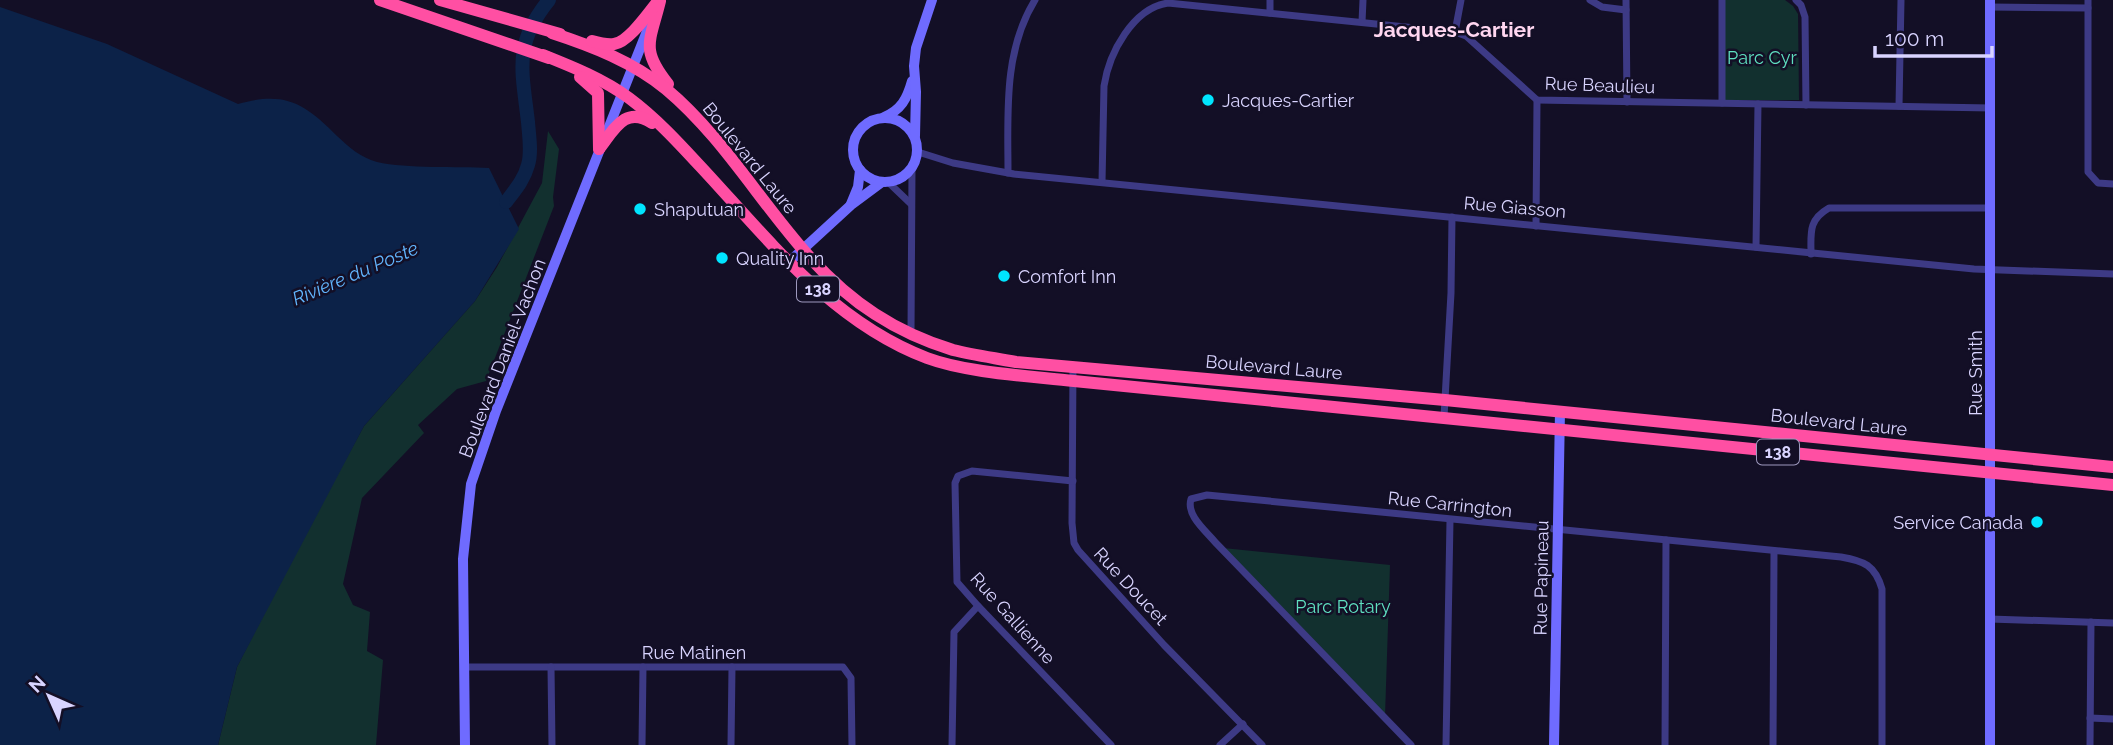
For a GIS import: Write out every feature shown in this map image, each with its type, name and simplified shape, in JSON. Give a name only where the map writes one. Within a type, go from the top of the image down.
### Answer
[{"type":"highway","name":"138","points":[[380,0],[543,55]]},
{"type":"highway","name":"138","points":[[440,0],[552,33]]},
{"type":"highway","points":[[552,33],[605,44],[619,43],[628,37],[660,0]]},
{"type":"highway","points":[[660,0],[649,55],[655,69],[685,107]]},
{"type":"highway","name":"Boulevard Laure","points":[[552,33],[593,47],[658,83],[714,138],[803,249],[834,281],[875,314],[952,350],[1016,362],[1560,411],[2113,467]]},
{"type":"highway","points":[[543,55],[584,80],[598,93],[599,149]]},
{"type":"highway","name":"Boulevard Laure","points":[[543,55],[578,69],[622,93],[651,116],[681,144],[789,262],[848,313],[896,344],[928,358],[957,366],[1074,381],[2113,485]]},
{"type":"highway","points":[[599,149],[620,122],[625,118],[637,116],[649,120],[681,144]]},
{"type":"street","name":"Boulevard Daniel-Vachon","points":[[465,745],[463,559],[471,484],[496,411],[660,0]]},
{"type":"street","points":[[851,205],[858,187],[860,170],[853,152],[858,133],[873,120],[896,112],[903,104],[913,77],[916,48],[932,0]]},
{"type":"street","points":[[1008,173],[1010,71],[1035,0]]},
{"type":"street","points":[[1270,0],[1270,13]]},
{"type":"street","points":[[1362,22],[1363,0]]},
{"type":"street","points":[[1455,32],[1461,0]]},
{"type":"street","points":[[1590,0],[1602,7],[1626,10]]},
{"type":"street","points":[[1626,0],[1627,102]]},
{"type":"street","points":[[1721,103],[1722,0]]},
{"type":"street","points":[[1796,0],[1805,17],[1806,105]]},
{"type":"street","points":[[1899,106],[1901,0]]},
{"type":"street","points":[[1102,182],[1106,71],[1121,40],[1132,25],[1156,3]]},
{"type":"street","name":"Rue Beaulieu","points":[[1156,3],[1455,32],[1466,36],[1537,100],[1991,108]]},
{"type":"street","points":[[1990,4],[2088,4],[2088,172],[2095,180],[2105,185],[2113,184]]},
{"type":"street","name":"Rue Smith","points":[[1990,4],[1990,745]]},
{"type":"street","points":[[911,333],[912,168],[918,152],[913,77]]},
{"type":"street","points":[[1536,226],[1537,100]]},
{"type":"street","points":[[1756,247],[1758,104]]},
{"type":"street","points":[[883,118],[902,122],[915,136]]},
{"type":"street","name":"Rue Giasson","points":[[918,152],[953,163],[1008,173],[1811,254],[1991,269],[2113,274]]},
{"type":"street","points":[[789,262],[851,205],[885,182],[905,175],[912,168]]},
{"type":"street","points":[[860,170],[874,180],[885,182],[911,205]]},
{"type":"street","points":[[1811,254],[1811,230],[1814,221],[1829,208],[1991,208]]},
{"type":"street","points":[[1444,417],[1452,217]]},
{"type":"street","name":"Rue Doucet","points":[[1073,366],[1074,542],[1078,550],[1164,645],[1262,745]]},
{"type":"street","name":"Rue Papineau","points":[[1555,745],[1560,411]]},
{"type":"street","name":"Rue Gallienne","points":[[1073,481],[972,471],[958,476],[955,483],[957,582],[1111,745]]},
{"type":"street","name":"Rue Carrington","points":[[1411,745],[1215,542],[1191,514],[1191,499],[1207,495],[1841,557],[1865,562],[1879,578],[1882,589],[1882,745]]},
{"type":"street","points":[[1446,745],[1450,520]]},
{"type":"street","points":[[1665,745],[1667,540]]},
{"type":"street","points":[[1773,745],[1774,551]]},
{"type":"street","points":[[952,745],[954,632],[978,606]]},
{"type":"street","points":[[1990,619],[2113,624]]},
{"type":"street","points":[[2090,745],[2091,622]]},
{"type":"street","name":"Rue Matinen","points":[[464,667],[843,667],[851,678],[852,745]]},
{"type":"street","points":[[551,667],[552,745]]},
{"type":"street","points":[[642,667],[642,745]]},
{"type":"street","points":[[731,745],[732,667]]},
{"type":"street","points":[[2090,718],[2113,719]]},
{"type":"street","points":[[1220,745],[1242,724]]},
{"type":"green space","name":"Parc Cyr","points":[[1725,0],[1785,0],[1793,6],[1798,14],[1799,100],[1725,100]]},
{"type":"green space","points":[[548,131],[559,149],[554,206],[486,381],[457,389],[418,425],[424,433],[362,498],[343,584],[353,605],[370,612],[367,651],[383,660],[376,745],[218,745],[237,667],[299,545],[364,426],[475,301],[497,267],[542,183]]},
{"type":"green space","name":"Parc Rotary","points":[[1223,548],[1390,565],[1385,716]]},
{"type":"water","points":[[0,7],[107,44],[238,104],[269,99],[293,103],[314,115],[356,152],[377,162],[489,168],[519,229],[475,301],[364,426],[237,667],[218,745],[0,745]]},
{"type":"waterway","name":"Rivière du Poste","points":[[506,202],[519,185],[530,155],[523,72],[525,44],[530,30],[549,0]]},
{"type":"place","name":"Jacques-Cartier","points":[[1208,100]]},
{"type":"place","name":"Shaputuan","points":[[640,209]]},
{"type":"place","name":"Quality Inn","points":[[722,258]]},
{"type":"place","name":"Comfort Inn","points":[[1004,276]]},
{"type":"place","name":"Service Canada","points":[[2037,522]]},
{"type":"district","name":"Jacques-Cartier","points":[[1454,29]]}]
